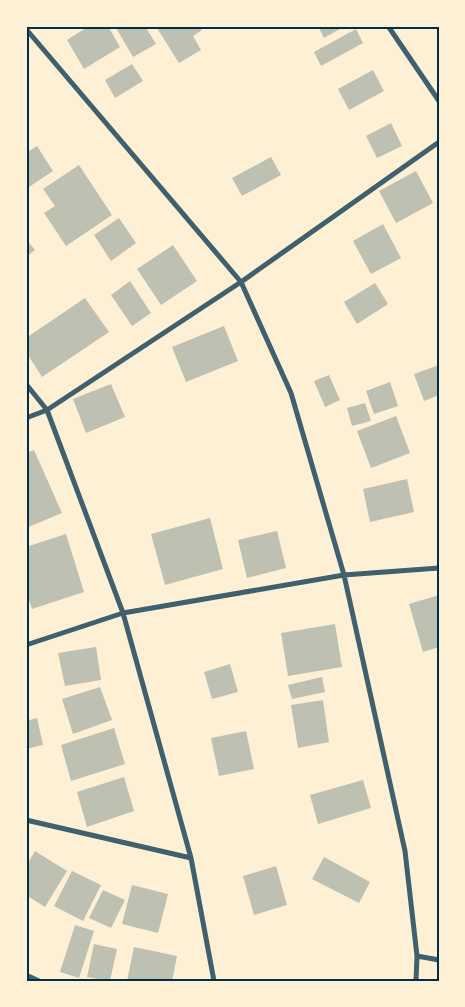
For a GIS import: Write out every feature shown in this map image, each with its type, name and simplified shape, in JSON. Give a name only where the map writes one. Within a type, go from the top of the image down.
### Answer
[{"type":"street","points":[[388,26],[439,101]]},
{"type":"street","points":[[26,29],[241,282],[291,393],[344,575],[405,851],[417,956],[416,981]]},
{"type":"street","points":[[26,418],[47,410],[241,282],[439,142]]},
{"type":"street","points":[[26,384],[47,410],[123,613],[190,858],[214,981]]},
{"type":"street","points":[[26,645],[123,613],[344,575],[439,568]]},
{"type":"street","points":[[26,820],[190,858]]},
{"type":"street","points":[[417,956],[439,960]]},
{"type":"street","points":[[26,975],[39,981]]},
{"type":"building","points":[[89,26],[108,26],[120,47],[84,69],[67,40]]},
{"type":"building","points":[[115,26],[145,26],[156,44],[133,57]]},
{"type":"building","points":[[159,26],[200,26],[202,30],[193,36],[201,50],[179,63],[157,28]]},
{"type":"building","points":[[318,26],[345,26],[324,38]]},
{"type":"building","points":[[356,29],[363,43],[321,66],[314,52]]},
{"type":"building","points":[[132,64],[143,81],[115,98],[105,80]]},
{"type":"building","points":[[373,70],[384,91],[349,110],[338,89]]},
{"type":"building","points":[[391,123],[402,146],[377,158],[366,136]]},
{"type":"building","points":[[37,146],[53,171],[26,189],[26,153]]},
{"type":"building","points":[[271,157],[281,175],[242,196],[232,178]]},
{"type":"building","points":[[79,165],[112,215],[66,246],[44,213],[55,206],[43,189]]},
{"type":"building","points":[[416,171],[433,203],[396,223],[379,191]]},
{"type":"building","points":[[119,218],[136,243],[111,261],[94,235]]},
{"type":"building","points":[[383,224],[401,258],[371,274],[353,241]]},
{"type":"building","points":[[26,239],[35,250],[26,257]]},
{"type":"building","points":[[173,245],[197,281],[161,305],[137,269]]},
{"type":"building","points":[[130,281],[151,313],[132,326],[111,295]]},
{"type":"building","points":[[375,283],[388,304],[357,324],[344,302]]},
{"type":"building","points":[[85,298],[109,332],[42,377],[26,352],[26,338]]},
{"type":"building","points":[[224,326],[238,361],[186,382],[172,347]]},
{"type":"building","points":[[439,365],[439,395],[424,401],[414,374]]},
{"type":"building","points":[[329,375],[340,400],[325,407],[314,381]]},
{"type":"building","points":[[390,382],[398,406],[374,414],[366,391]]},
{"type":"building","points":[[111,384],[125,417],[86,433],[73,399]]},
{"type":"building","points":[[365,403],[371,421],[352,426],[347,408]]},
{"type":"building","points":[[396,416],[410,453],[371,468],[357,431]]},
{"type":"building","points":[[34,450],[62,513],[26,528],[26,453]]},
{"type":"building","points":[[407,479],[414,512],[370,522],[363,489]]},
{"type":"building","points":[[210,518],[223,569],[165,585],[151,534]]},
{"type":"building","points":[[277,531],[286,568],[247,578],[238,540]]},
{"type":"building","points":[[66,534],[84,592],[32,609],[26,591],[26,547]]},
{"type":"building","points":[[439,595],[439,647],[423,652],[409,604]]},
{"type":"building","points":[[335,624],[342,667],[288,676],[281,633]]},
{"type":"building","points":[[96,647],[101,680],[65,686],[58,653]]},
{"type":"building","points":[[230,664],[238,692],[212,699],[204,672]]},
{"type":"building","points":[[322,677],[325,692],[292,699],[288,685]]},
{"type":"building","points":[[100,687],[112,720],[73,734],[62,699]]},
{"type":"building","points":[[323,700],[329,742],[298,748],[291,705]]},
{"type":"building","points":[[37,718],[43,745],[26,749],[26,721]]},
{"type":"building","points":[[114,728],[125,764],[71,781],[61,745]]},
{"type":"building","points":[[246,731],[254,769],[219,776],[211,738]]},
{"type":"building","points":[[124,777],[134,811],[87,827],[77,792]]},
{"type":"building","points":[[363,780],[371,808],[318,824],[310,795]]},
{"type":"building","points":[[35,851],[67,871],[45,907],[26,895],[26,866]]},
{"type":"building","points":[[324,857],[370,882],[359,903],[312,879]]},
{"type":"building","points":[[276,866],[287,905],[254,915],[243,876]]},
{"type":"building","points":[[72,871],[101,885],[83,921],[54,906]]},
{"type":"building","points":[[132,885],[168,894],[158,933],[122,924]]},
{"type":"building","points":[[103,890],[125,900],[111,928],[89,918]]},
{"type":"building","points":[[75,925],[94,931],[79,978],[60,972]]},
{"type":"building","points":[[94,944],[117,949],[110,981],[87,977]]},
{"type":"building","points":[[134,947],[177,956],[172,981],[127,981]]}]
